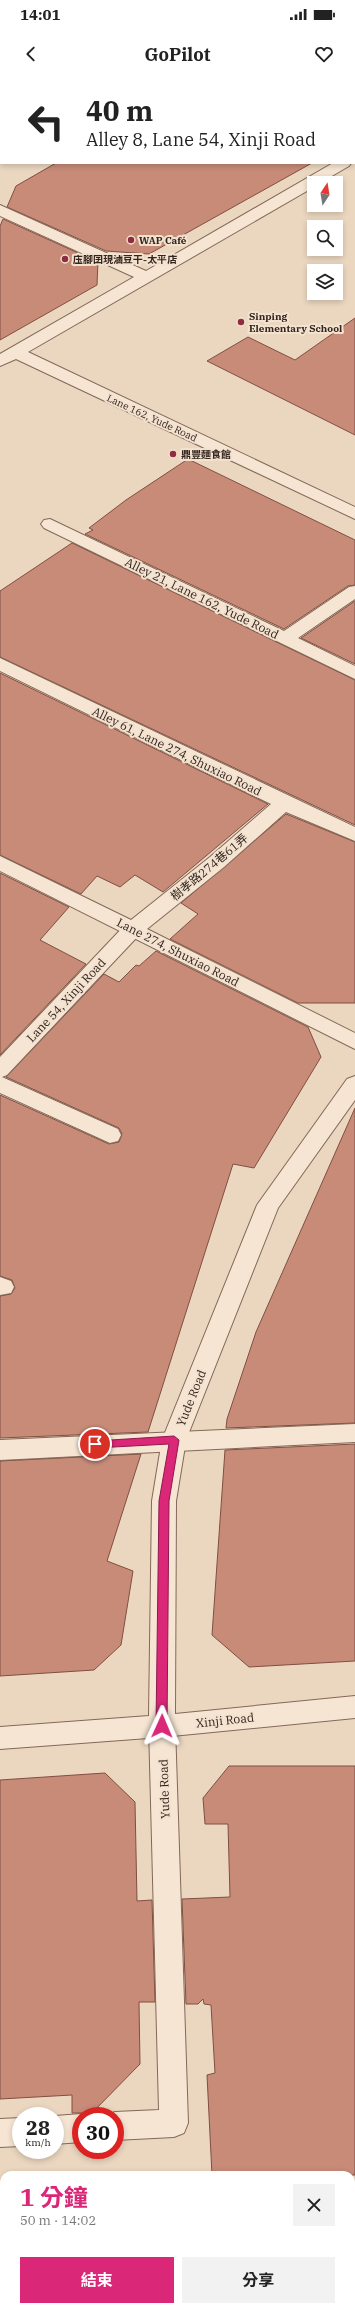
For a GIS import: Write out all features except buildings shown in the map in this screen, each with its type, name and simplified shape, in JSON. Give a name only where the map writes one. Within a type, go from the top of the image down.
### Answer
[{"type":"street","points":[[0,361],[342,164]]},
{"type":"street","points":[[0,210],[147,277]]},
{"type":"street","name":"Lane 162, Yude Road","points":[[15,352],[355,514]]},
{"type":"street","name":"Alley 21, Lane 162, Yude Road","points":[[50,524],[355,673]]},
{"type":"street","points":[[285,639],[355,591]]},
{"type":"street","name":"Alley 61, Lane 274, Shuxiao Road","points":[[0,664],[284,803],[355,835]]},
{"type":"street","name":"樹孝路274巷61弄","points":[[133,929],[217,862],[284,803]]},
{"type":"street","name":"Lane 274, Shuxiao Road","points":[[0,863],[355,1042]]},
{"type":"street","name":"Lane 54, Xinji Road","points":[[0,1070],[133,929]]},
{"type":"street","points":[[0,1084],[110,1135]]},
{"type":"street","name":"Yude Road","points":[[124,2125],[174,2122],[162,1726],[164,1501],[174,1440],[268,1205],[355,1084]]},
{"type":"street","points":[[0,1450],[174,1440],[355,1433]]},
{"type":"street","name":"Xinji Road","points":[[0,1738],[162,1726],[355,1707]]},
{"type":"street","points":[[0,2133],[12,2132]]},
{"type":"place","name":"WAP Café","points":[[131,240]]},
{"type":"place","name":"庒腳囝現滷豆干-太平店","points":[[65,259]]},
{"type":"place","name":"Sinping Elementary School","points":[[241,322]]},
{"type":"place","name":"鼎豐麵食館","points":[[173,454]]},
{"type":"route","points":[[95,1444],[174,1440],[164,1501],[162,1726]]}]
